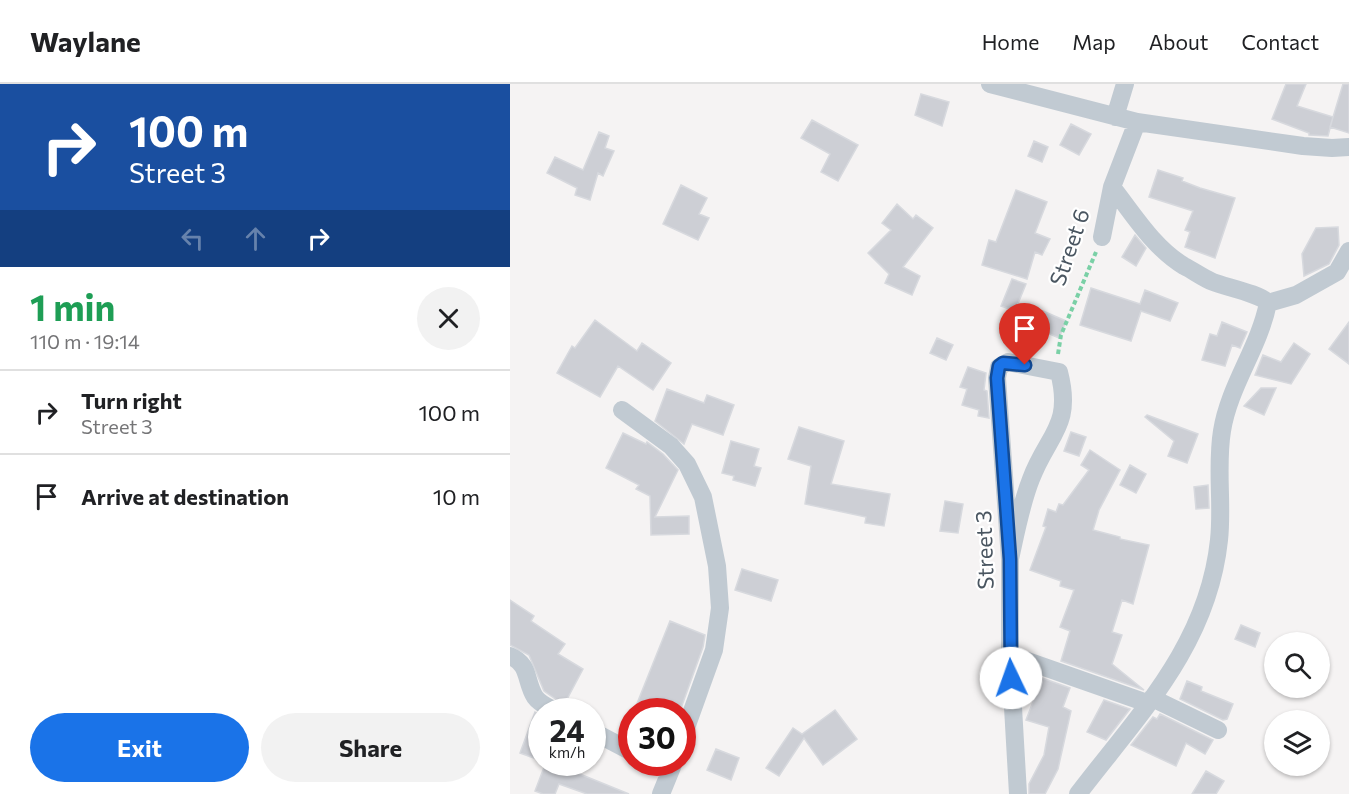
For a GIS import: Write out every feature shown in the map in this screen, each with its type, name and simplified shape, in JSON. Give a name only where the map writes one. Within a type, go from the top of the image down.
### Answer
[{"type":"street","points":[[990,84],[1137,122],[1303,146],[1349,147]]},
{"type":"street","points":[[1115,117],[1125,84]]},
{"type":"street","name":"Street 6","points":[[1102,237],[1112,187],[1137,122]]},
{"type":"street","points":[[1112,187],[1152,239],[1181,264],[1210,281],[1264,298],[1268,303]]},
{"type":"street","points":[[1268,303],[1296,295],[1336,272],[1349,252]]},
{"type":"street","points":[[1078,794],[1175,667],[1197,627],[1212,584],[1219,539],[1219,462],[1222,430],[1229,400],[1251,355],[1268,303]]},
{"type":"street","name":"Street 3","points":[[1018,794],[1010,655],[1010,559],[997,372],[1003,363],[1008,362],[1059,372]]},
{"type":"street","points":[[1010,559],[1031,477],[1059,426],[1064,408],[1064,390],[1059,372]]},
{"type":"street","points":[[622,410],[671,446],[687,464],[703,497],[717,566],[720,608],[714,650],[696,700]]},
{"type":"street","points":[[1010,655],[1150,700],[1218,730]]},
{"type":"street","points":[[510,657],[522,663],[536,698]]},
{"type":"street","points":[[661,794],[668,776]]},
{"type":"path","name":"Street 6","points":[[1059,372],[1058,353],[1061,335],[1102,237]]},
{"type":"building","points":[[1286,84],[1306,84],[1297,106],[1333,117],[1328,136],[1309,135],[1309,133],[1272,119]]},
{"type":"building","points":[[1343,84],[1349,84],[1349,133],[1330,127]]},
{"type":"building","points":[[921,94],[949,102],[942,126],[915,115]]},
{"type":"building","points":[[812,120],[858,145],[838,181],[821,172],[830,154],[801,138]]},
{"type":"building","points":[[1071,124],[1091,134],[1079,155],[1060,145]]},
{"type":"building","points":[[599,132],[609,136],[605,148],[614,151],[603,176],[598,173],[590,200],[575,195],[577,188],[547,173],[555,157],[583,170]]},
{"type":"building","points":[[1034,141],[1048,147],[1042,162],[1028,156]]},
{"type":"building","points":[[1158,170],[1183,178],[1182,181],[1200,188],[1235,198],[1215,258],[1185,247],[1190,232],[1185,230],[1193,211],[1149,197]]},
{"type":"building","points":[[681,185],[707,198],[699,214],[709,218],[698,240],[663,224]]},
{"type":"building","points":[[1016,190],[1047,202],[1035,233],[1050,239],[1042,255],[1035,252],[1027,279],[982,265],[989,240],[996,242]]},
{"type":"building","points":[[897,204],[913,219],[916,215],[933,228],[903,267],[920,276],[912,295],[885,283],[889,274],[868,253],[891,230],[882,223]]},
{"type":"building","points":[[1338,227],[1339,245],[1329,264],[1304,276],[1302,254],[1316,228]]},
{"type":"building","points":[[1135,235],[1146,248],[1136,266],[1122,257]]},
{"type":"building","points":[[1012,279],[1026,284],[1015,311],[1001,306]]},
{"type":"building","points":[[1091,288],[1140,304],[1145,290],[1178,303],[1170,321],[1141,311],[1131,341],[1080,325]]},
{"type":"building","points":[[1043,311],[1066,321],[1059,338],[1033,327]]},
{"type":"building","points":[[595,320],[637,351],[642,343],[671,363],[653,390],[618,366],[600,397],[557,373],[572,346],[575,348]]},
{"type":"building","points":[[1222,322],[1247,332],[1240,348],[1232,345],[1225,366],[1202,360],[1210,334],[1217,336]]},
{"type":"building","points":[[1349,322],[1349,364],[1329,349]]},
{"type":"building","points":[[937,338],[953,345],[946,360],[930,353]]},
{"type":"building","points":[[1294,343],[1310,354],[1291,384],[1255,375],[1263,355],[1281,362]]},
{"type":"building","points":[[968,367],[986,373],[984,390],[987,391],[989,418],[978,416],[979,410],[962,405],[967,389],[960,387]]},
{"type":"building","points":[[1261,388],[1276,388],[1264,415],[1244,406]]},
{"type":"building","points":[[667,389],[704,403],[707,395],[734,405],[723,435],[692,424],[684,444],[655,421]]},
{"type":"building","points":[[1147,415],[1198,434],[1187,463],[1168,456],[1174,441],[1145,417]]},
{"type":"building","points":[[799,427],[844,441],[831,484],[890,494],[884,526],[865,523],[866,517],[805,504],[811,466],[788,459]]},
{"type":"building","points":[[1071,432],[1086,437],[1079,456],[1064,451]]},
{"type":"building","points":[[623,433],[646,444],[647,442],[663,454],[678,470],[655,517],[689,516],[689,534],[651,535],[650,496],[636,489],[639,485],[606,468]]},
{"type":"building","points":[[731,441],[759,449],[754,466],[761,468],[755,486],[733,480],[734,476],[722,473]]},
{"type":"building","points":[[1090,450],[1120,470],[1099,510],[1093,530],[1149,545],[1133,604],[1122,600],[1112,632],[1122,635],[1112,664],[1144,690],[1061,661],[1070,631],[1060,627],[1074,590],[1060,586],[1061,581],[1030,570],[1046,527],[1043,526],[1048,509],[1056,512],[1059,504],[1063,505],[1089,470],[1081,465]]},
{"type":"building","points":[[1130,465],[1146,474],[1136,493],[1120,485]]},
{"type":"building","points":[[1208,485],[1209,508],[1196,509],[1194,487]]},
{"type":"building","points":[[945,501],[963,504],[958,533],[940,531]]},
{"type":"building","points":[[742,569],[778,580],[771,601],[735,590]]},
{"type":"building","points":[[510,600],[534,616],[531,621],[565,644],[558,654],[583,669],[568,698],[554,698],[544,691],[529,655],[510,645]]},
{"type":"building","points":[[670,621],[705,635],[685,698],[639,698]]},
{"type":"building","points":[[1241,625],[1260,633],[1255,647],[1235,639]]},
{"type":"building","points":[[1042,678],[1070,688],[1063,707],[1071,711],[1058,769],[1045,794],[1029,794],[1029,784],[1044,755],[1049,727],[1026,720]]},
{"type":"building","points":[[1187,681],[1202,687],[1201,691],[1233,704],[1227,719],[1223,720],[1180,699]]},
{"type":"building","points":[[1104,700],[1130,709],[1106,740],[1087,732]]},
{"type":"building","points":[[835,710],[857,739],[823,765],[804,738],[779,776],[766,768],[793,728],[802,734]]},
{"type":"building","points":[[1160,714],[1213,740],[1205,754],[1186,743],[1176,766],[1131,745],[1153,717],[1157,719]]},
{"type":"building","points":[[528,731],[528,756],[520,753]]},
{"type":"building","points":[[716,749],[739,758],[731,780],[707,770]]},
{"type":"building","points":[[1206,771],[1224,781],[1216,794],[1192,794]]},
{"type":"building","points":[[541,776],[585,776],[629,794],[587,794],[559,784],[555,794],[535,791]]},
{"type":"route","points":[[1011,678],[1010,559],[997,372],[1003,363],[1025,365]]}]
